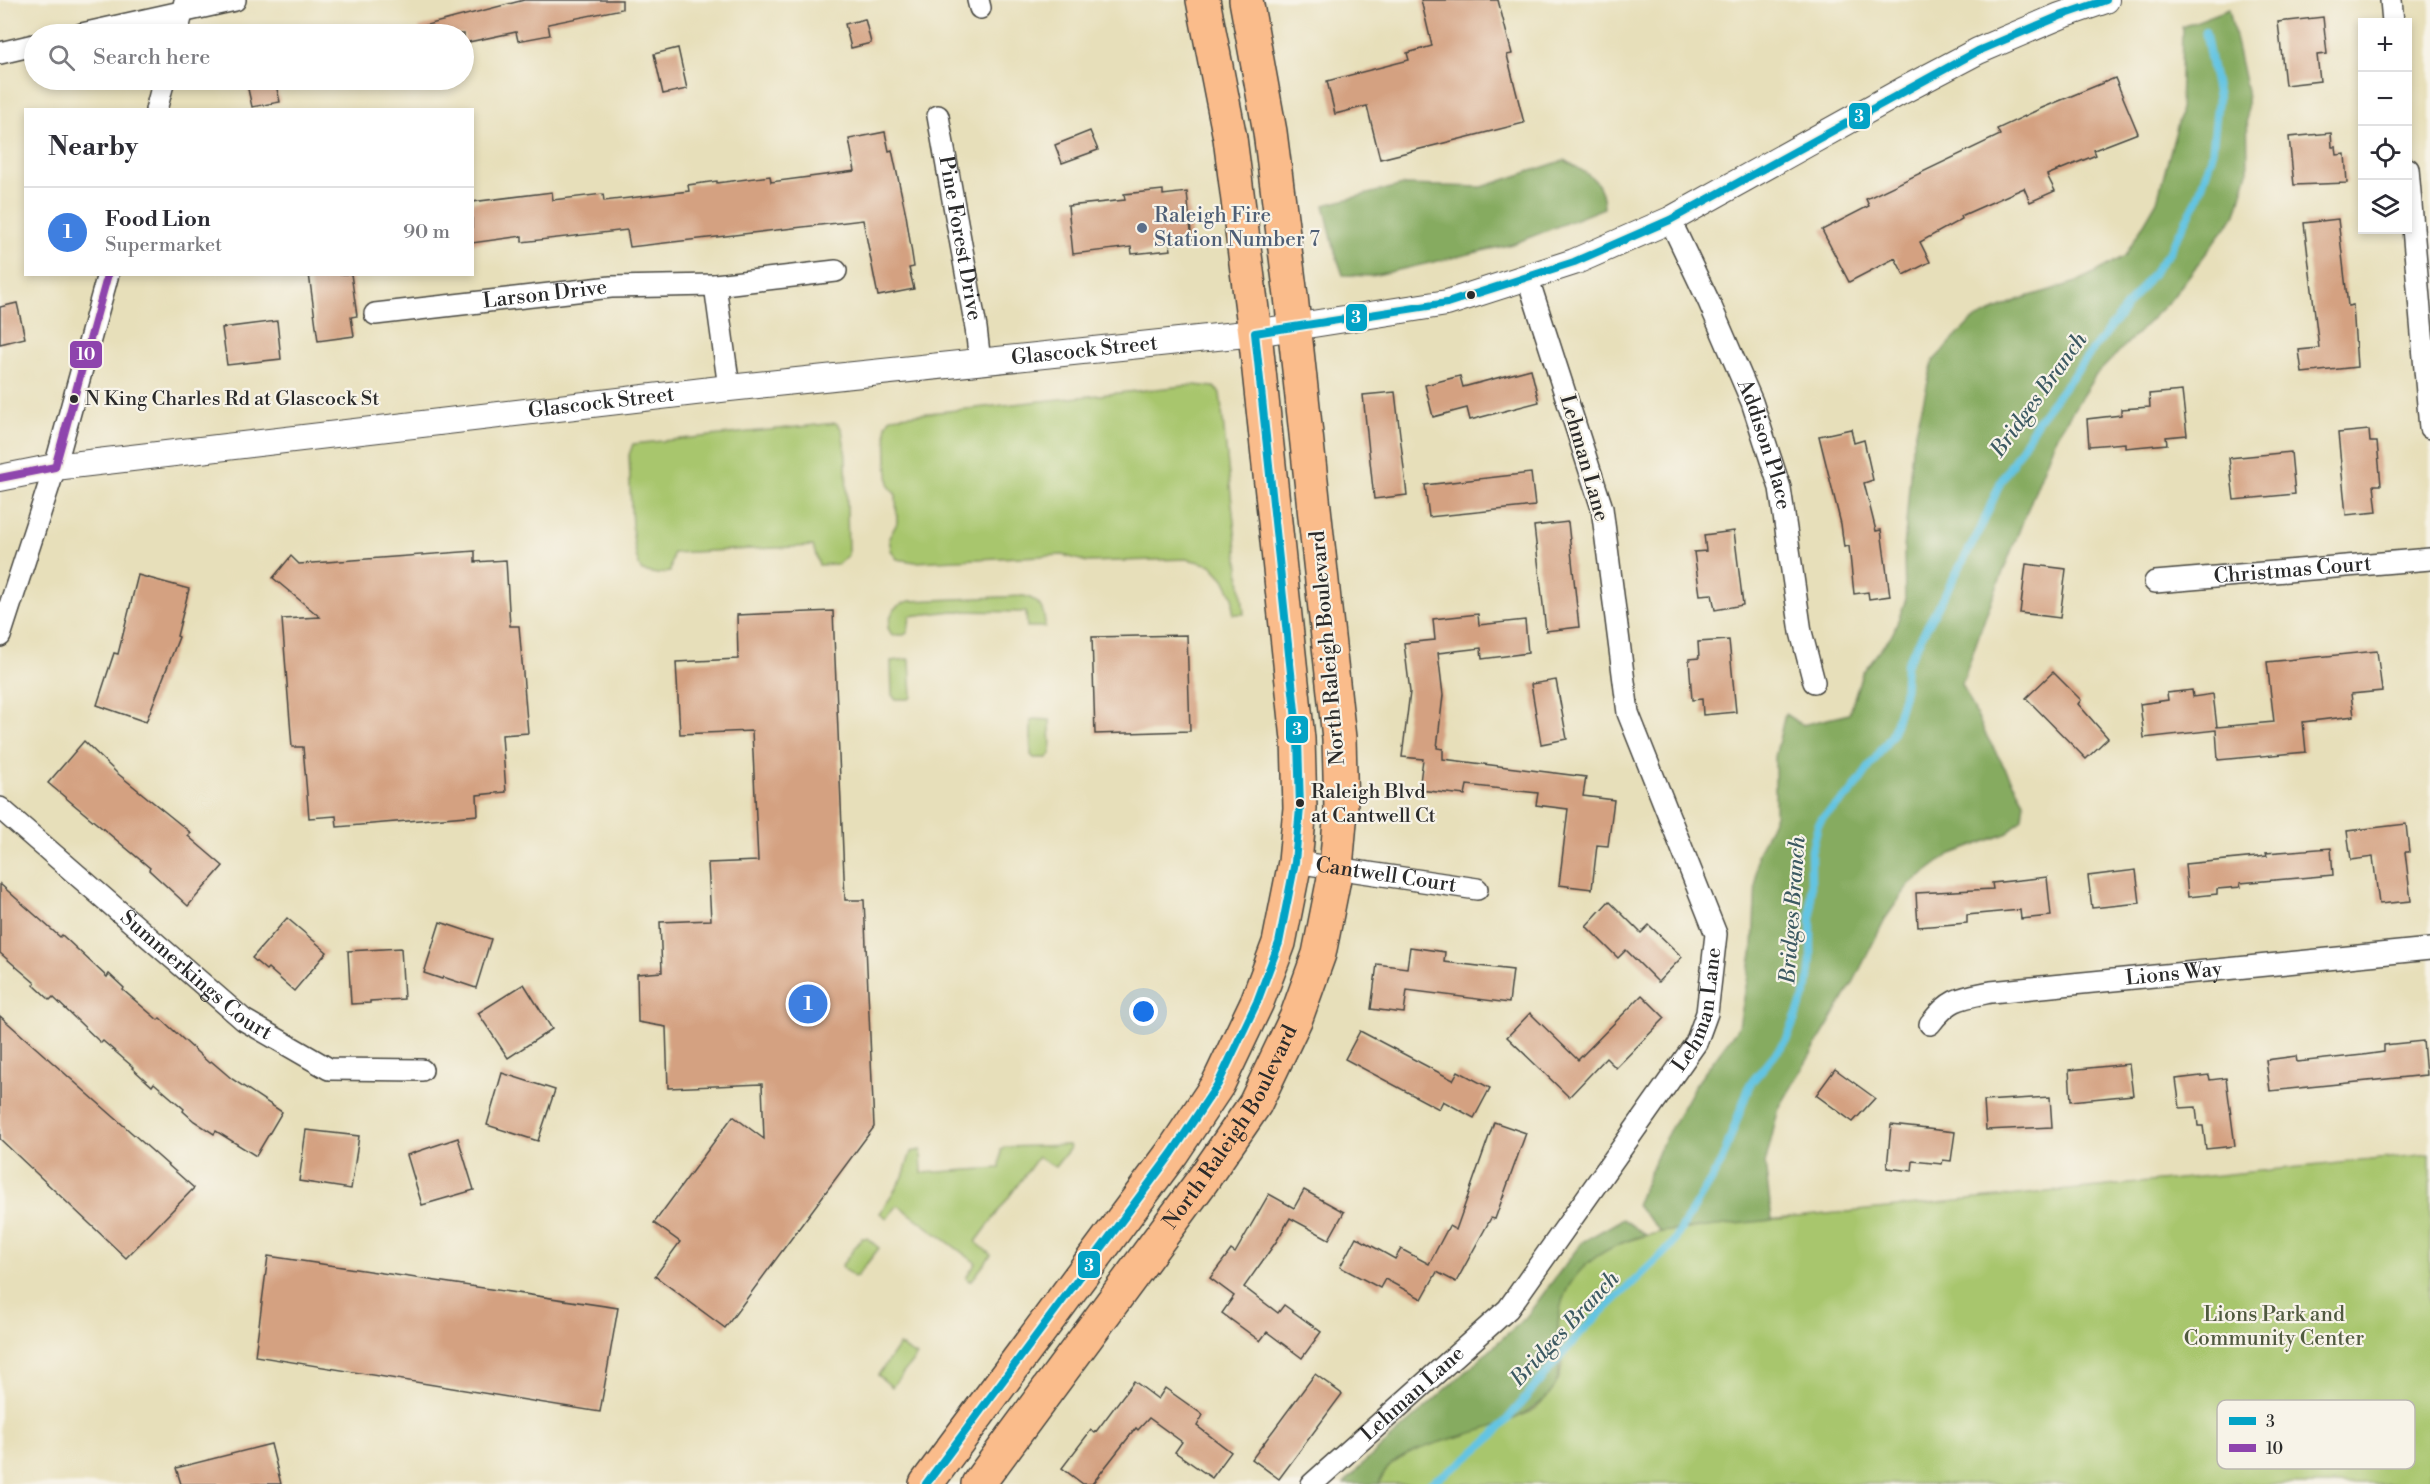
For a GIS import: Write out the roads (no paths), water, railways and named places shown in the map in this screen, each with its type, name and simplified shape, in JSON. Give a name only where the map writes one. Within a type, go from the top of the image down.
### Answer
[{"type":"main road","name":"North Raleigh Boulevard","points":[[926,1484],[1172,1153],[1218,1084],[1257,1002],[1279,943],[1294,862],[1300,808],[1298,739],[1256,333],[1230,138],[1203,0]]},
{"type":"main road","name":"North Raleigh Boulevard","points":[[978,1484],[1202,1182],[1255,1104],[1296,1018],[1319,954],[1336,868],[1341,810],[1339,738],[1295,328],[1270,132],[1246,0]]},
{"type":"street","points":[[118,24],[184,6],[235,0]]},
{"type":"street","name":"Glascock Street","points":[[0,478],[55,467],[729,388],[1256,333],[1447,303],[1528,279],[1574,262],[1670,220],[1978,51],[2060,16],[2106,0]]},
{"type":"street","points":[[2391,0],[2393,18]]},
{"type":"street","points":[[180,24],[184,6]]},
{"type":"street","points":[[0,53],[24,47]]},
{"type":"street","points":[[157,108],[161,90]]},
{"type":"street","name":"Pine Forest Drive","points":[[938,116],[980,362]]},
{"type":"street","points":[[2409,180],[2430,428]]},
{"type":"street","name":"Addison Place","points":[[1670,220],[1709,302],[1752,402],[1780,488],[1801,632],[1814,682]]},
{"type":"street","name":"Larson Drive","points":[[375,314],[610,287],[715,285],[836,271]]},
{"type":"street","points":[[0,636],[55,467],[107,276]]},
{"type":"street","name":"Lehman Lane","points":[[1312,1484],[1509,1309],[1696,1043],[1707,1013],[1716,934],[1628,712],[1602,508],[1528,279]]},
{"type":"street","points":[[715,285],[729,388]]},
{"type":"street","name":"Christmas Court","points":[[2155,582],[2430,559]]},
{"type":"street","name":"Summerkings Court","points":[[0,808],[244,1020],[329,1069],[422,1070]]},
{"type":"street","name":"Cantwell Court","points":[[1294,862],[1477,889]]},
{"type":"street","name":"Lions Way","points":[[1930,1024],[1944,1006],[1962,998],[1990,992],[2430,949]]},
{"type":"waterway","name":"Bridges Branch","points":[[1429,1484],[1461,1463],[1494,1435],[1583,1330],[1671,1246],[1721,1163],[1750,1084],[1786,1041],[1808,987],[1811,960],[1811,853],[1818,825],[1823,817],[1851,793],[1892,735],[1904,695],[1906,665],[1980,530],[2001,481],[2039,419],[2170,251],[2197,200],[2212,155],[2218,98],[2205,31]]},
{"type":"place","name":"Raleigh Fire Station Number 7","points":[[1142,228]]},
{"type":"place","name":"N King Charles Rd at Glascock St","points":[[74,399]]},
{"type":"place","name":"Raleigh Blvd at Cantwell Ct","points":[[1300,803]]},
{"type":"place","name":"Food Lion","points":[[808,1004]]},
{"type":"park label","name":"Lions Park and Community Center","points":[[2274,1327]]}]
